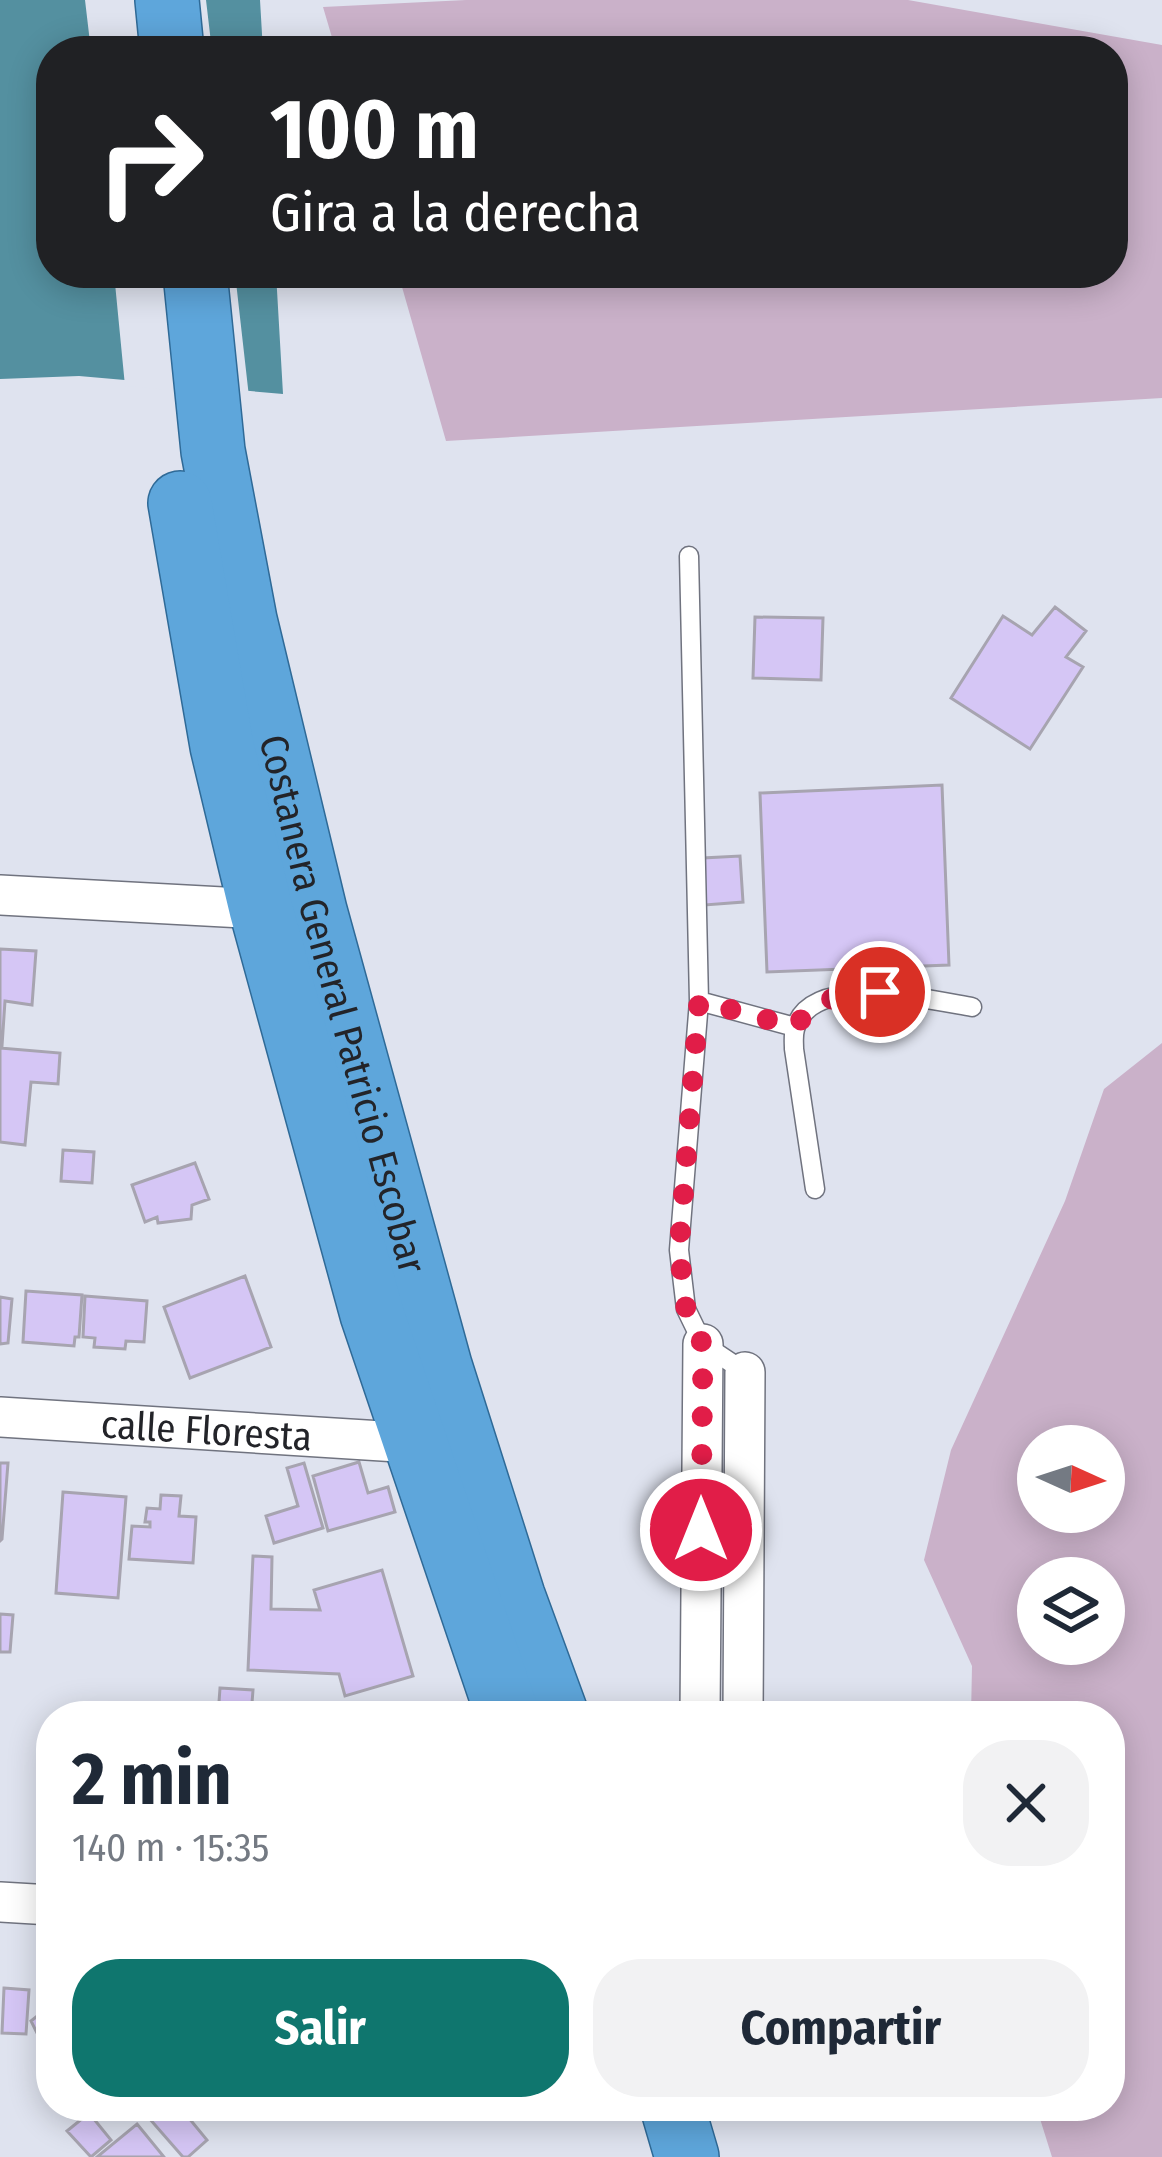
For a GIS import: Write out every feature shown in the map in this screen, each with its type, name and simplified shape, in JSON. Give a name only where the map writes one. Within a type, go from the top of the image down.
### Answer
[{"type":"highway","points":[[127,0],[131,36]]},
{"type":"highway","points":[[166,0],[170,36]]},
{"type":"highway","name":"Costanera General Patricio Escobar","points":[[157,288],[193,454],[245,620],[321,934],[440,1366],[513,1596],[519,1701]]},
{"type":"highway","name":"Costanera General Patricio Escobar","points":[[195,288],[193,454],[223,746],[261,909],[372,1314],[414,1443],[515,1701]]},
{"type":"highway","points":[[657,2121],[667,2157]]},
{"type":"highway","points":[[676,2121],[687,2157]]},
{"type":"highway","points":[[706,2121],[716,2157]]},
{"type":"street","points":[[0,896],[261,909]]},
{"type":"street","points":[[700,1701],[703,1345]]},
{"type":"street","points":[[742,1701],[745,1372]]},
{"type":"street","name":"calle Floresta","points":[[0,1418],[414,1443]]},
{"type":"street","points":[[0,1902],[36,1904]]},
{"type":"lane","points":[[689,556],[699,1001],[679,1250],[686,1309],[703,1345],[745,1372]]},
{"type":"lane","points":[[815,1189],[794,1049],[795,1027],[808,1010],[833,997],[880,992],[972,1007]]},
{"type":"lane","points":[[699,1001],[795,1027]]},
{"type":"shaded area","points":[[466,0],[908,0],[1111,36],[332,36],[323,7]]},
{"type":"shaded area","points":[[1128,39],[1162,45],[1162,398],[446,441],[402,288],[1128,288]]},
{"type":"shaded area","points":[[1162,1043],[1162,2157],[1052,2157],[1041,2121],[1125,2121],[1125,1701],[971,1701],[972,1666],[924,1560],[951,1450],[1065,1201],[1104,1089]]},
{"type":"water","points":[[0,0],[260,0],[262,36],[36,36],[36,288],[277,288],[283,394],[79,376],[0,379]]},
{"type":"pier","points":[[85,0],[206,0],[210,36],[89,36]]},
{"type":"pier","points":[[115,288],[237,288],[249,397],[125,386]]},
{"type":"building","points":[[1055,607],[1086,631],[1066,657],[1083,667],[1030,749],[951,698],[1003,616],[1032,635]]},
{"type":"building","points":[[755,617],[823,618],[821,680],[753,678]]},
{"type":"building","points":[[942,785],[949,965],[767,972],[760,793]]},
{"type":"building","points":[[740,856],[743,902],[705,905],[703,858]]},
{"type":"building","points":[[0,949],[36,951],[32,1005],[5,1001],[2,1046],[0,1045]]},
{"type":"building","points":[[0,1048],[60,1053],[58,1084],[31,1082],[25,1145],[0,1142]]},
{"type":"building","points":[[63,1150],[94,1152],[92,1183],[61,1181]]},
{"type":"building","points":[[195,1163],[209,1199],[192,1205],[191,1219],[158,1223],[157,1217],[145,1222],[132,1185]]},
{"type":"building","points":[[245,1276],[271,1347],[190,1378],[164,1307]]},
{"type":"building","points":[[26,1291],[82,1295],[74,1346],[23,1342]]},
{"type":"building","points":[[85,1296],[147,1301],[144,1342],[126,1341],[125,1349],[94,1347],[95,1338],[83,1337]]},
{"type":"building","points":[[0,1297],[12,1299],[8,1343],[0,1344]]},
{"type":"building","points":[[359,1462],[368,1493],[388,1487],[395,1512],[328,1531],[313,1476]]},
{"type":"building","points":[[0,1463],[8,1463],[0,1541]]},
{"type":"building","points":[[304,1463],[323,1528],[274,1543],[266,1516],[298,1506],[287,1468]]},
{"type":"building","points":[[63,1492],[126,1497],[118,1598],[56,1593]]},
{"type":"building","points":[[161,1495],[181,1496],[179,1516],[196,1517],[193,1563],[129,1559],[132,1526],[150,1527],[145,1522],[147,1508],[160,1509]]},
{"type":"building","points":[[253,1556],[272,1557],[271,1609],[320,1610],[314,1590],[382,1570],[413,1676],[345,1696],[339,1674],[248,1670]]},
{"type":"building","points":[[0,1614],[13,1615],[10,1652],[0,1652]]},
{"type":"building","points":[[220,1688],[253,1690],[252,1701],[219,1701]]},
{"type":"building","points":[[4,1988],[29,1990],[26,2034],[2,2033]]},
{"type":"building","points":[[79,2121],[96,2121],[111,2140],[91,2157],[67,2131]]},
{"type":"building","points":[[152,2121],[191,2121],[207,2140],[183,2157]]},
{"type":"building","points":[[137,2124],[164,2157],[97,2157]]},
{"type":"route","points":[[701,1530],[703,1345],[686,1309],[679,1250],[699,1001],[795,1027],[808,1010],[833,997],[880,992]]}]
